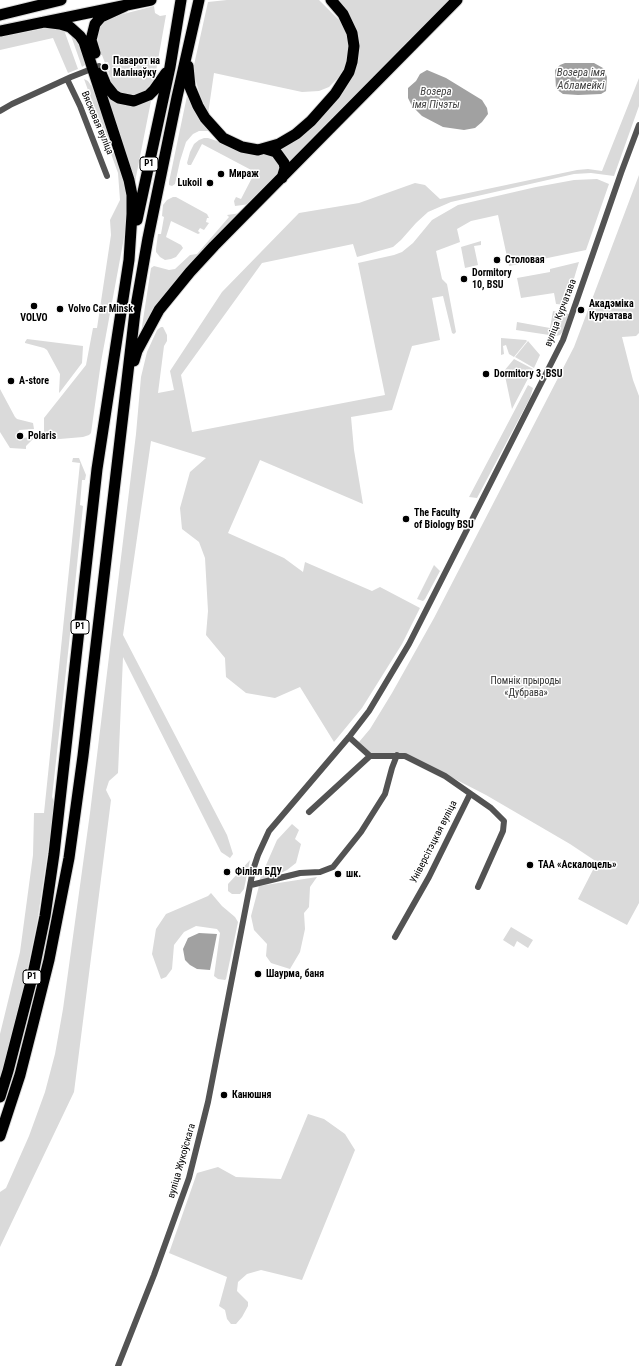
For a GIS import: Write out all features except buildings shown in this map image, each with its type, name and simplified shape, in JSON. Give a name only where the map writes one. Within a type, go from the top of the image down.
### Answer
[{"type":"highway","points":[[0,15],[61,0]]},
{"type":"highway","points":[[0,31],[152,0]]},
{"type":"highway","name":"Р1","points":[[0,1097],[33,974],[45,916],[54,854],[97,469],[129,260],[170,67],[181,0]]},
{"type":"highway","name":"Р1","points":[[0,1136],[20,1075],[33,1024],[50,953],[69,858],[83,756],[135,312],[148,238],[199,0]]},
{"type":"highway","points":[[188,50],[188,78],[190,87],[205,118],[223,138],[242,147],[258,150],[266,149],[279,144],[296,134],[311,121],[330,101],[349,72],[354,46],[352,33],[343,14],[331,0]]},
{"type":"highway","points":[[128,380],[137,351],[159,310],[214,246],[457,0]]},
{"type":"highway","points":[[125,6],[101,17],[95,24],[91,40],[96,67],[131,188],[133,203],[129,260]]},
{"type":"highway","points":[[44,22],[60,24],[76,31],[84,42],[106,85],[119,98],[134,101],[142,99],[154,90],[170,67]]},
{"type":"highway","points":[[266,149],[276,152],[284,163],[285,168],[282,178]]},
{"type":"street","points":[[0,111],[12,104],[96,67]]},
{"type":"street","name":"Вясковая вуліца","points":[[69,78],[107,176]]},
{"type":"street","name":"вуліца Курчатава","points":[[349,737],[383,690],[428,607],[563,340],[639,125]]},
{"type":"street","points":[[349,737],[370,756]]},
{"type":"street","name":"вуліца Жукоўскага","points":[[118,1366],[154,1275],[189,1178],[208,1102],[253,870],[258,855],[269,832],[349,737]]},
{"type":"street","points":[[250,885],[300,873],[320,872],[333,867],[361,832],[385,794],[397,755]]},
{"type":"street","points":[[309,812],[370,756],[405,756],[445,776],[470,794]]},
{"type":"street","name":"Універсітэцкая вуліца","points":[[395,937],[429,877],[470,794],[490,808],[504,821],[502,831],[478,887]]},
{"type":"green space","points":[[227,0],[319,0],[340,21],[349,37],[349,55],[342,74],[329,87],[319,91],[302,92],[214,73],[208,114],[195,78],[194,65],[208,2]]},
{"type":"green space","points":[[336,0],[452,0],[291,161],[280,148],[310,129],[356,56]]},
{"type":"green space","points":[[154,6],[155,13],[160,16],[166,15],[155,77],[145,93],[134,97],[118,92],[110,81],[111,79],[108,71],[110,70],[108,62],[105,63],[102,55],[100,55],[96,37],[99,25],[112,17]]},
{"type":"green space","points":[[52,27],[66,28],[76,33],[79,37],[87,59],[85,65],[82,67],[69,30],[64,30],[78,69],[68,73],[53,38],[0,50],[0,37]]},
{"type":"green space","points":[[639,78],[639,106],[614,176],[591,173],[574,174],[451,202],[428,212],[393,247],[357,257],[353,244],[262,263],[181,375],[192,432],[385,395],[358,263],[402,252],[413,243],[432,220],[458,205],[574,180],[597,179],[609,184],[586,250],[509,266],[498,215],[471,221],[457,229],[460,242],[436,251],[442,279],[447,284],[456,332],[454,334],[452,333],[443,296],[432,298],[440,340],[412,346],[392,410],[351,417],[354,450],[363,504],[260,460],[228,533],[284,558],[303,572],[305,562],[372,591],[380,587],[420,608],[402,644],[362,708],[334,742],[300,687],[275,698],[246,693],[226,677],[225,658],[206,635],[208,611],[205,558],[199,542],[182,529],[180,508],[190,472],[206,458],[151,441],[123,635],[227,835],[233,854],[230,858],[221,852],[123,657],[118,773],[109,781],[106,790],[111,800],[74,1092],[0,1247],[0,1192],[6,1188],[29,1136],[45,1092],[55,1054],[63,1009],[90,813],[136,434],[141,377],[147,352],[157,330],[163,327],[167,335],[167,341],[164,346],[158,393],[174,390],[170,371],[222,292],[299,213],[359,203],[415,183],[425,185],[440,199],[577,170],[588,169],[602,171]]},
{"type":"green space","points":[[84,79],[88,81],[92,87],[127,187],[128,216],[101,362],[91,433],[83,437],[48,440],[44,435],[44,418],[86,365],[93,328],[97,328],[111,235],[110,220],[120,200],[118,173]]},
{"type":"green space","points":[[103,85],[107,92],[151,101],[135,182],[133,181]]},
{"type":"green space","points":[[187,96],[211,131],[199,131],[193,134],[186,142],[175,184],[172,186],[169,185],[169,182]]},
{"type":"green space","points":[[204,138],[217,141],[239,151],[267,153],[272,155],[280,163],[280,171],[250,204],[235,206],[234,201],[236,197],[241,199],[255,172],[202,144],[191,165],[188,165],[187,163],[190,152],[194,144]]},
{"type":"green space","name":"Помнік прыроды «Дубрава»","points":[[639,175],[639,333],[636,336],[622,337],[633,380],[639,396],[639,903],[627,925],[578,899],[597,862],[570,844],[486,795],[408,755],[371,754],[359,742],[370,729],[392,693],[434,618],[574,347]]},
{"type":"green space","points":[[176,197],[207,214],[209,218],[207,218],[206,222],[209,223],[204,230],[200,228],[198,231],[200,233],[198,234],[171,221],[166,237],[181,245],[183,248],[176,257],[165,260],[160,257],[156,252],[156,249],[158,234],[161,234],[164,217],[162,216],[163,205],[167,200]]},
{"type":"green space","points":[[241,213],[143,334],[141,333],[151,268],[154,266],[169,270],[175,269],[190,255],[197,254],[229,217],[227,215]]},
{"type":"green space","points":[[481,241],[481,245],[474,246],[478,265],[465,268],[461,247]]},
{"type":"green space","points":[[579,262],[566,305],[556,304],[554,293],[521,298],[517,278],[550,272],[550,269]]},
{"type":"green space","points":[[553,311],[569,314],[564,330],[560,335],[556,336],[516,330],[517,322],[550,328]]},
{"type":"green space","points":[[501,338],[527,341],[514,357],[509,354],[506,345],[503,346],[504,354],[501,355]]},
{"type":"green space","points":[[27,339],[83,346],[82,363],[59,393],[60,374],[47,350],[25,343]]},
{"type":"green space","points":[[528,341],[540,355],[534,368],[515,357]]},
{"type":"green space","points":[[514,359],[533,369],[512,409],[504,371]]},
{"type":"green space","points":[[528,385],[533,388],[530,398],[477,498],[469,497]]},
{"type":"green space","points":[[0,389],[15,417],[17,419],[33,423],[34,429],[19,430],[20,438],[35,437],[26,446],[26,449],[10,448],[0,432]]},
{"type":"green space","points":[[73,458],[79,458],[86,475],[85,480],[82,480],[80,505],[83,506],[52,797],[55,804],[37,923],[13,1038],[0,1078],[0,1034],[20,952],[33,855],[34,813],[44,813],[80,463],[72,462]]},
{"type":"green space","points":[[434,565],[440,571],[425,599],[423,601],[417,599]]},
{"type":"green space","points":[[292,824],[299,830],[295,839],[301,844],[296,863],[287,870],[268,879],[259,881],[277,840]]},
{"type":"green space","points":[[250,860],[244,889],[240,894],[232,894],[228,891],[228,884]]},
{"type":"green space","points":[[317,877],[310,887],[309,907],[304,913],[305,929],[300,952],[290,969],[271,963],[266,956],[267,944],[254,930],[251,916],[259,886]]},
{"type":"green space","points":[[211,893],[222,906],[235,917],[238,922],[226,979],[218,979],[214,976],[220,933],[217,929],[196,926],[184,932],[174,945],[172,969],[166,977],[161,979],[152,954],[156,929],[166,914],[208,896]]},
{"type":"green space","points":[[511,927],[533,940],[528,948],[517,941],[514,947],[503,940]]},
{"type":"green space","points":[[308,1114],[324,1119],[345,1134],[355,1150],[302,1280],[261,1270],[247,1274],[238,1282],[237,1291],[248,1302],[248,1306],[236,1324],[231,1324],[227,1319],[225,1310],[219,1306],[227,1277],[169,1253],[197,1173],[218,1167],[236,1177],[281,1179]]},
{"type":"water","name":"Возера імя Абламейкі","points":[[565,63],[594,63],[603,68],[607,77],[606,91],[601,94],[563,94],[556,89],[555,70],[560,65]]},
{"type":"water","name":"Возера імя Пічэты","points":[[427,70],[446,78],[482,100],[487,108],[488,114],[482,122],[475,128],[464,130],[443,127],[422,116],[412,106],[408,98],[408,88],[416,81],[420,74]]},
{"type":"water","points":[[199,933],[217,934],[210,970],[197,969],[185,960],[183,949],[188,938]]},
{"type":"place","name":"Паварот на Малінаўку","points":[[105,67]]},
{"type":"place","name":"Мираж","points":[[221,174]]},
{"type":"place","name":"Lukoil","points":[[210,183]]},
{"type":"place","name":"Столовая","points":[[497,260]]},
{"type":"place","name":"Dormitory 10, BSU","points":[[464,279]]},
{"type":"place","name":"VOLVO","points":[[34,306]]},
{"type":"place","name":"Volvo Car Minsk","points":[[60,309]]},
{"type":"place","name":"Акадэміка Курчатава","points":[[581,310]]},
{"type":"place","name":"Dormitory 3, BSU","points":[[486,374]]},
{"type":"place","name":"А-store","points":[[11,381]]},
{"type":"place","name":"Polaris","points":[[20,436]]},
{"type":"place","name":"The Faculty of Biology BSU","points":[[406,519]]},
{"type":"place","name":"ТАА «Аскалоцель»","points":[[530,865]]},
{"type":"place","name":"Філіял БДУ","points":[[227,872]]},
{"type":"place","name":"шк.","points":[[338,874]]},
{"type":"place","name":"Шаурма, баня","points":[[258,974]]},
{"type":"place","name":"Канюшня","points":[[224,1095]]}]
